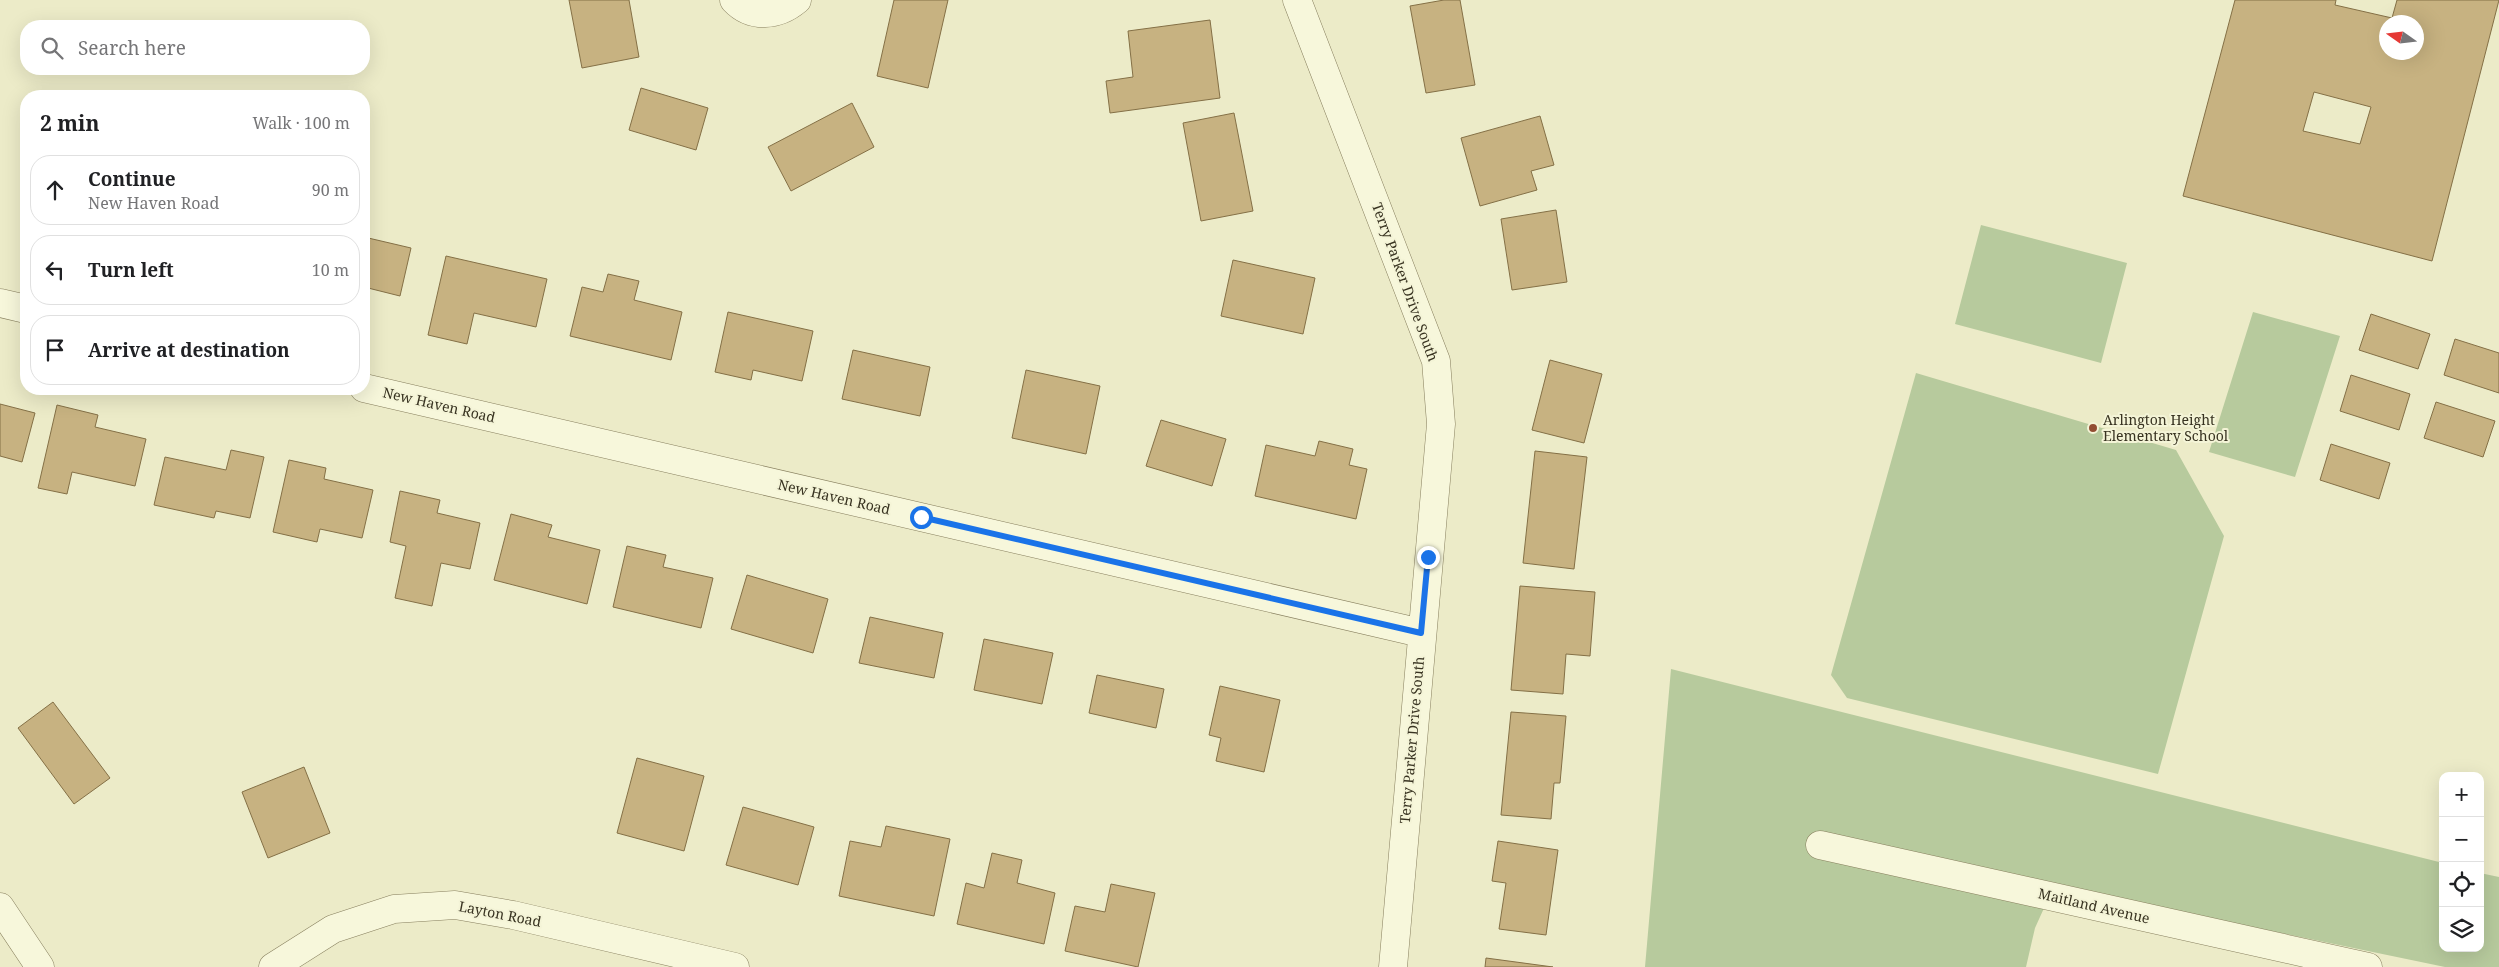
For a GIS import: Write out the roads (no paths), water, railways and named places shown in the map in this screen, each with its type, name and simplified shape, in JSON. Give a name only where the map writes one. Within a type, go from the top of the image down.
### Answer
[{"type":"street","points":[[734,0],[747,10],[762,14],[775,13],[788,8],[797,0]]},
{"type":"street","name":"Terry Parker Drive South","points":[[1297,0],[1436,362],[1441,424],[1421,633],[1393,967]]},
{"type":"street","points":[[0,303],[20,308]]},
{"type":"street","name":"New Haven Road","points":[[370,389],[1421,633]]},
{"type":"street","name":"Maitland Avenue","points":[[1820,845],[2368,967]]},
{"type":"street","name":"Layton Road","points":[[273,967],[333,929],[394,909],[455,905],[514,915],[735,967]]},
{"type":"street","points":[[0,908],[40,967]]},
{"type":"place","name":"Arlington Height Elementary School","points":[[2093,428]]}]
